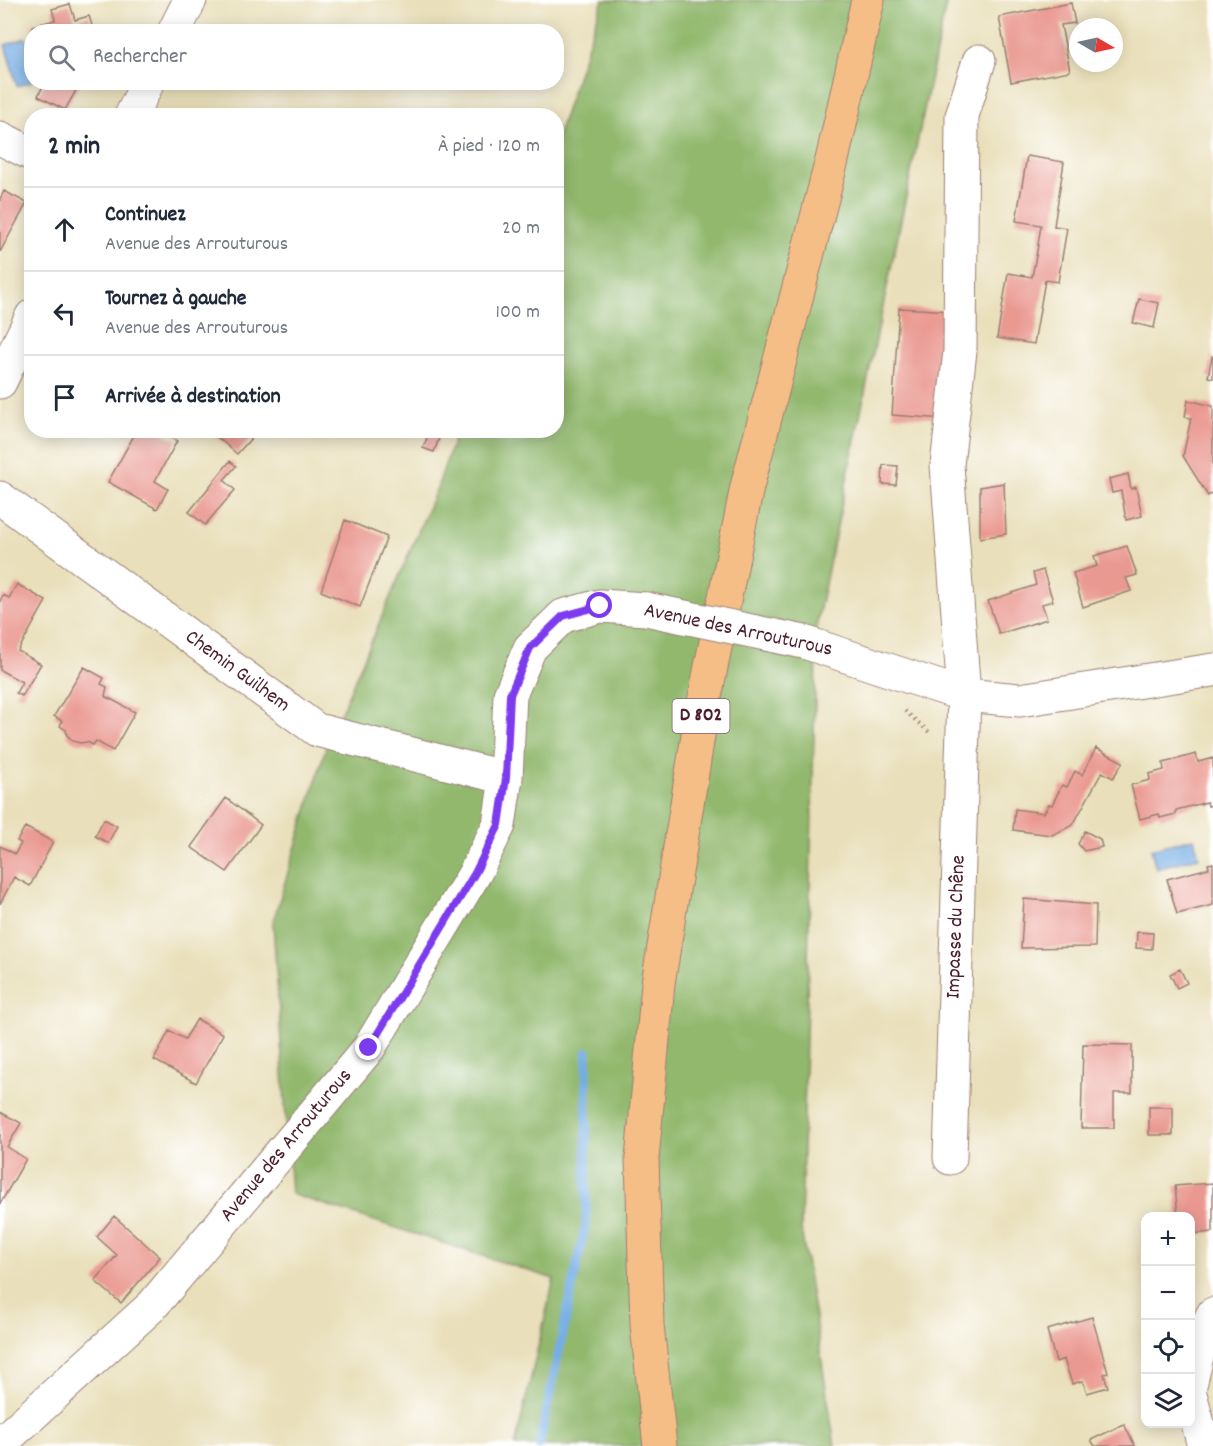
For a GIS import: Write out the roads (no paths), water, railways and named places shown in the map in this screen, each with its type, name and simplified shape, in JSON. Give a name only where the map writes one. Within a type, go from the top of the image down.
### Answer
[{"type":"main road","name":"D 802","points":[[660,1446],[647,1325],[642,1159],[658,984],[701,717],[747,487],[832,160],[868,0]]},
{"type":"street","points":[[178,24],[190,0]]},
{"type":"street","name":"Impasse du Chêne","points":[[950,1158],[964,695],[947,465],[960,351],[962,116],[979,61]]},
{"type":"street","points":[[135,108],[144,90]]},
{"type":"street","points":[[0,138],[24,150]]},
{"type":"street","points":[[0,382],[24,332]]},
{"type":"street","name":"Chemin Guilhem","points":[[0,498],[317,730],[506,778]]},
{"type":"street","name":"Avenue des Arrouturous","points":[[0,1444],[152,1306],[369,1048],[475,873],[499,825],[506,778],[510,695],[530,648],[563,616],[600,606],[646,609],[804,642],[964,695],[1020,700],[1213,670]]},
{"type":"street","points":[[1193,1374],[1202,1336],[1213,1314]]},
{"type":"street","points":[[1195,1410],[1204,1446]]},
{"type":"water","points":[[24,39],[24,84],[17,86],[5,45]]},
{"type":"water","points":[[1194,838],[1199,857],[1156,868],[1151,849]]},
{"type":"waterway","points":[[539,1446],[586,1222],[587,1052]]}]
